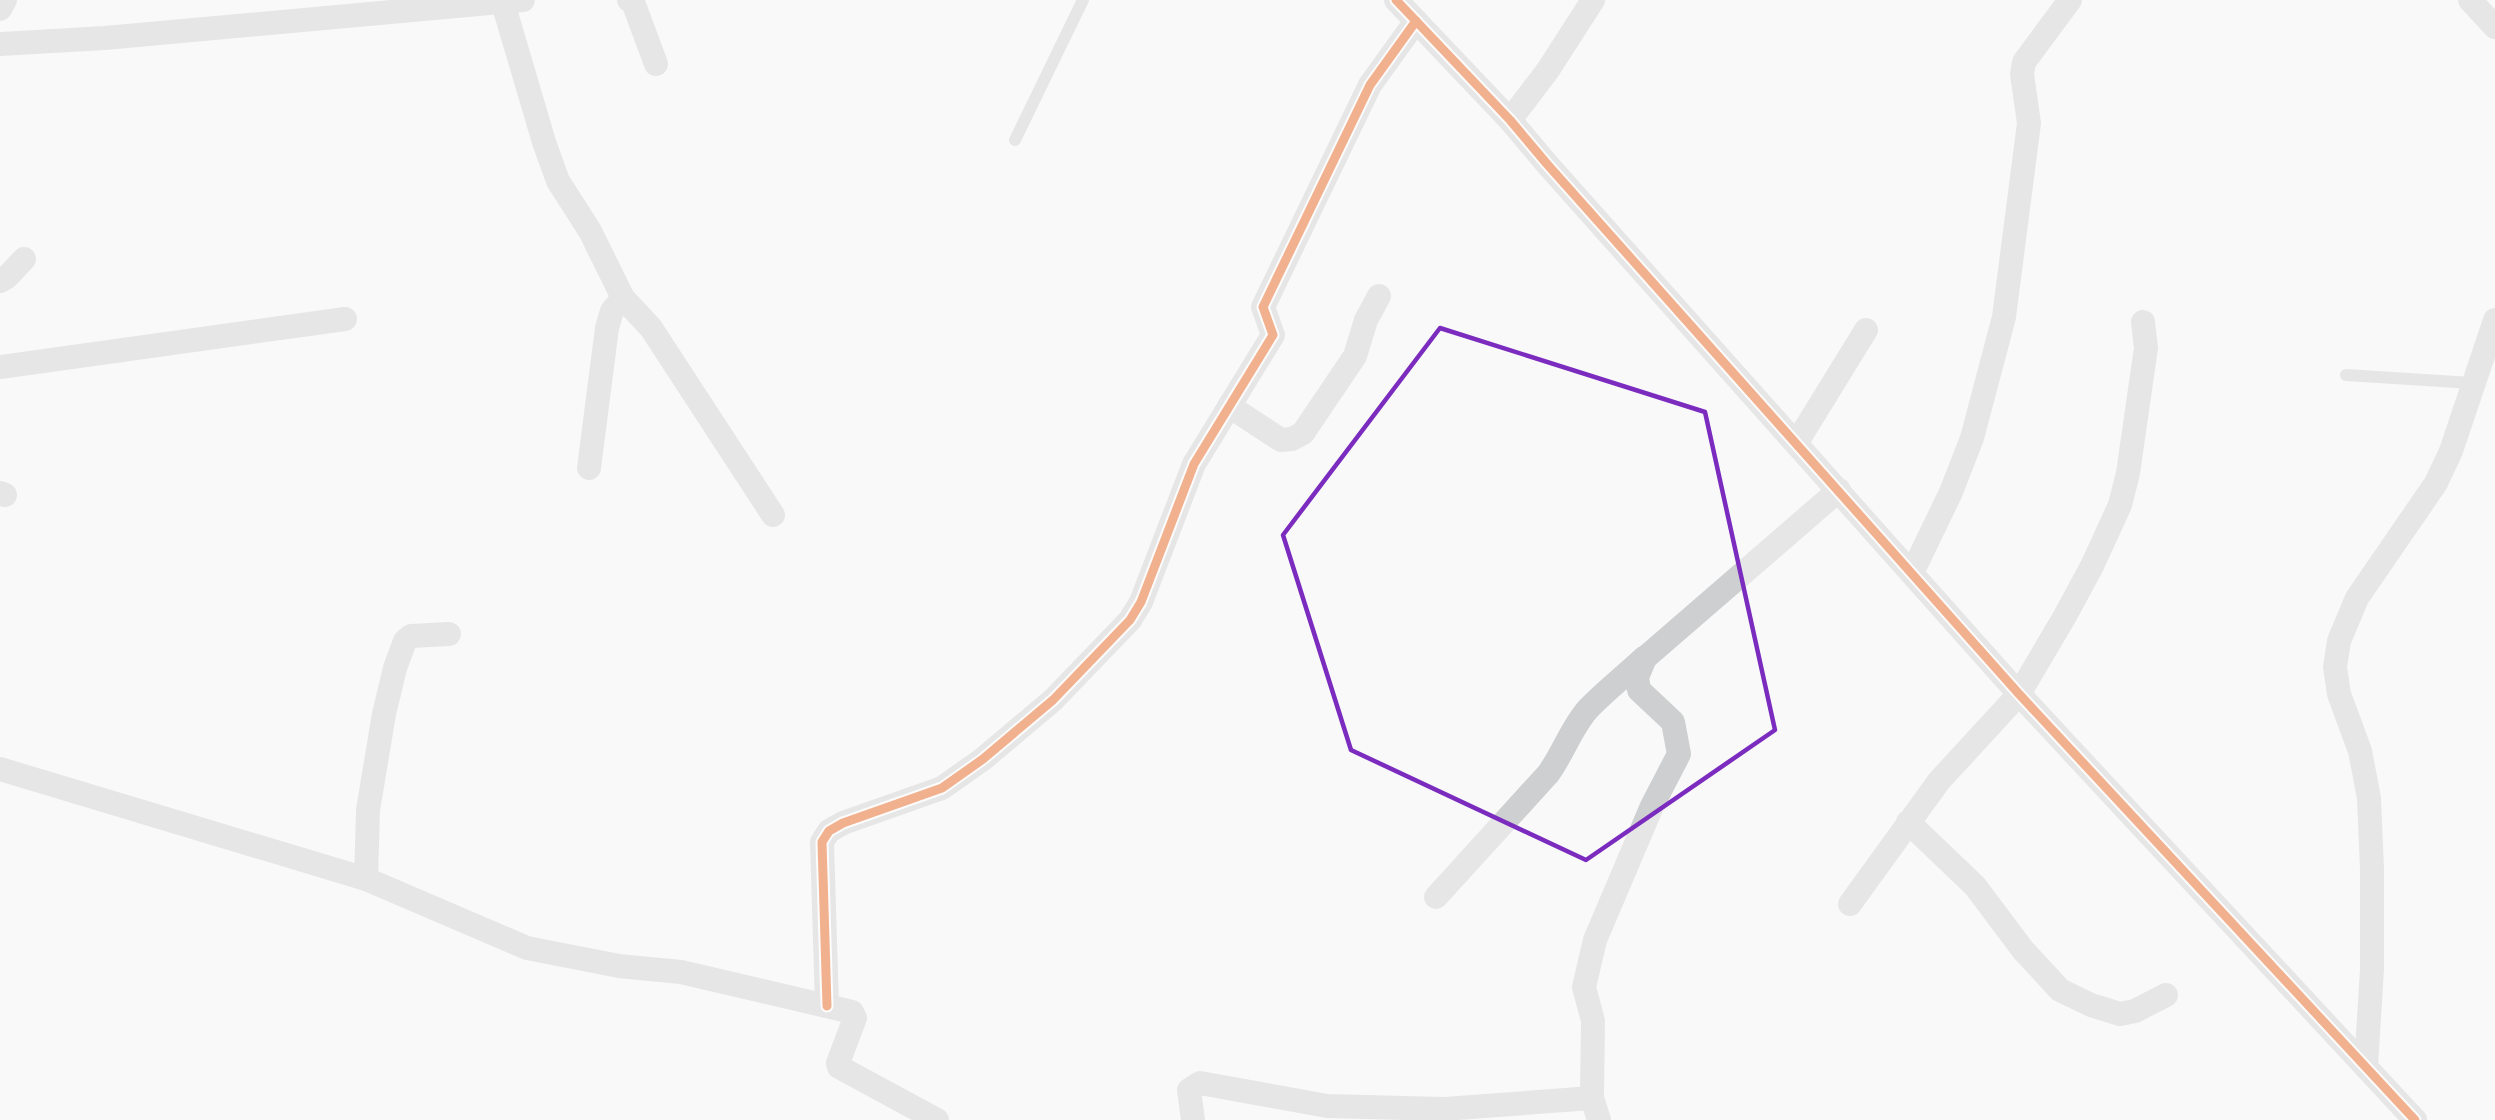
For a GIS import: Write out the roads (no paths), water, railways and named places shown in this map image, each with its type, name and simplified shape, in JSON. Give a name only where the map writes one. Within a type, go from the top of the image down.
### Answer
[{"type":"street","points":[[0,9],[4,0]]},
{"type":"street","points":[[629,0],[633,2],[656,64]]},
{"type":"street","points":[[1396,0],[1510,120],[2019,694],[2415,1120]]},
{"type":"street","points":[[1510,120],[1548,70],[1593,0]]},
{"type":"street","points":[[1912,573],[1951,492],[1972,438],[2004,317],[2029,123],[2022,74],[2024,62],[2070,0]]},
{"type":"street","points":[[2470,0],[2495,27]]},
{"type":"street","points":[[0,44],[94,39],[410,6],[513,1],[544,142],[558,181],[590,231],[623,298],[651,328],[773,515]]},
{"type":"street","points":[[827,1006],[822,842],[829,831],[843,823],[942,788],[983,759],[1053,700],[1130,620],[1141,602],[1194,464],[1273,335],[1263,307],[1370,85],[1416,21]]},
{"type":"street","points":[[0,280],[7,277],[24,259]]},
{"type":"street","points":[[1229,406],[1281,440],[1292,439],[1303,433],[1354,356],[1366,320],[1379,296]]},
{"type":"street","points":[[589,468],[607,328],[612,311],[623,298]]},
{"type":"street","points":[[0,366],[345,319]]},
{"type":"street","points":[[2366,1067],[2372,958],[2373,869],[2369,798],[2360,751],[2339,694],[2336,658],[2339,641],[2357,598],[2436,483],[2451,451],[2495,320]]},
{"type":"street","points":[[1850,904],[1939,781],[2019,694],[2065,616],[2120,505],[2128,473],[2144,370],[2146,348],[2143,322]]},
{"type":"street","points":[[1797,442],[1866,330]]},
{"type":"street","points":[[1436,897],[1548,774],[1560,758],[1587,710],[1839,490]]},
{"type":"street","points":[[366,879],[368,810],[384,714],[395,669],[405,641],[411,636],[449,634]]},
{"type":"street","points":[[1193,1120],[1189,1090],[1200,1083],[1327,1106],[1596,1109],[1593,1021],[1584,987],[1586,978],[1596,940],[1652,806],[1679,754],[1673,722],[1639,690],[1637,677],[1645,658]]},
{"type":"street","points":[[0,769],[366,879],[527,948],[619,966],[681,972],[852,1012],[855,1018],[838,1063],[842,1070],[937,1120]]},
{"type":"street","points":[[1908,822],[1975,886],[2023,950],[2060,990],[2091,1005],[2120,1014],[2135,1011],[2166,994]]},
{"type":"lane","points":[[1015,140],[1083,0]]},
{"type":"lane","points":[[2346,375],[2472,383]]}]
